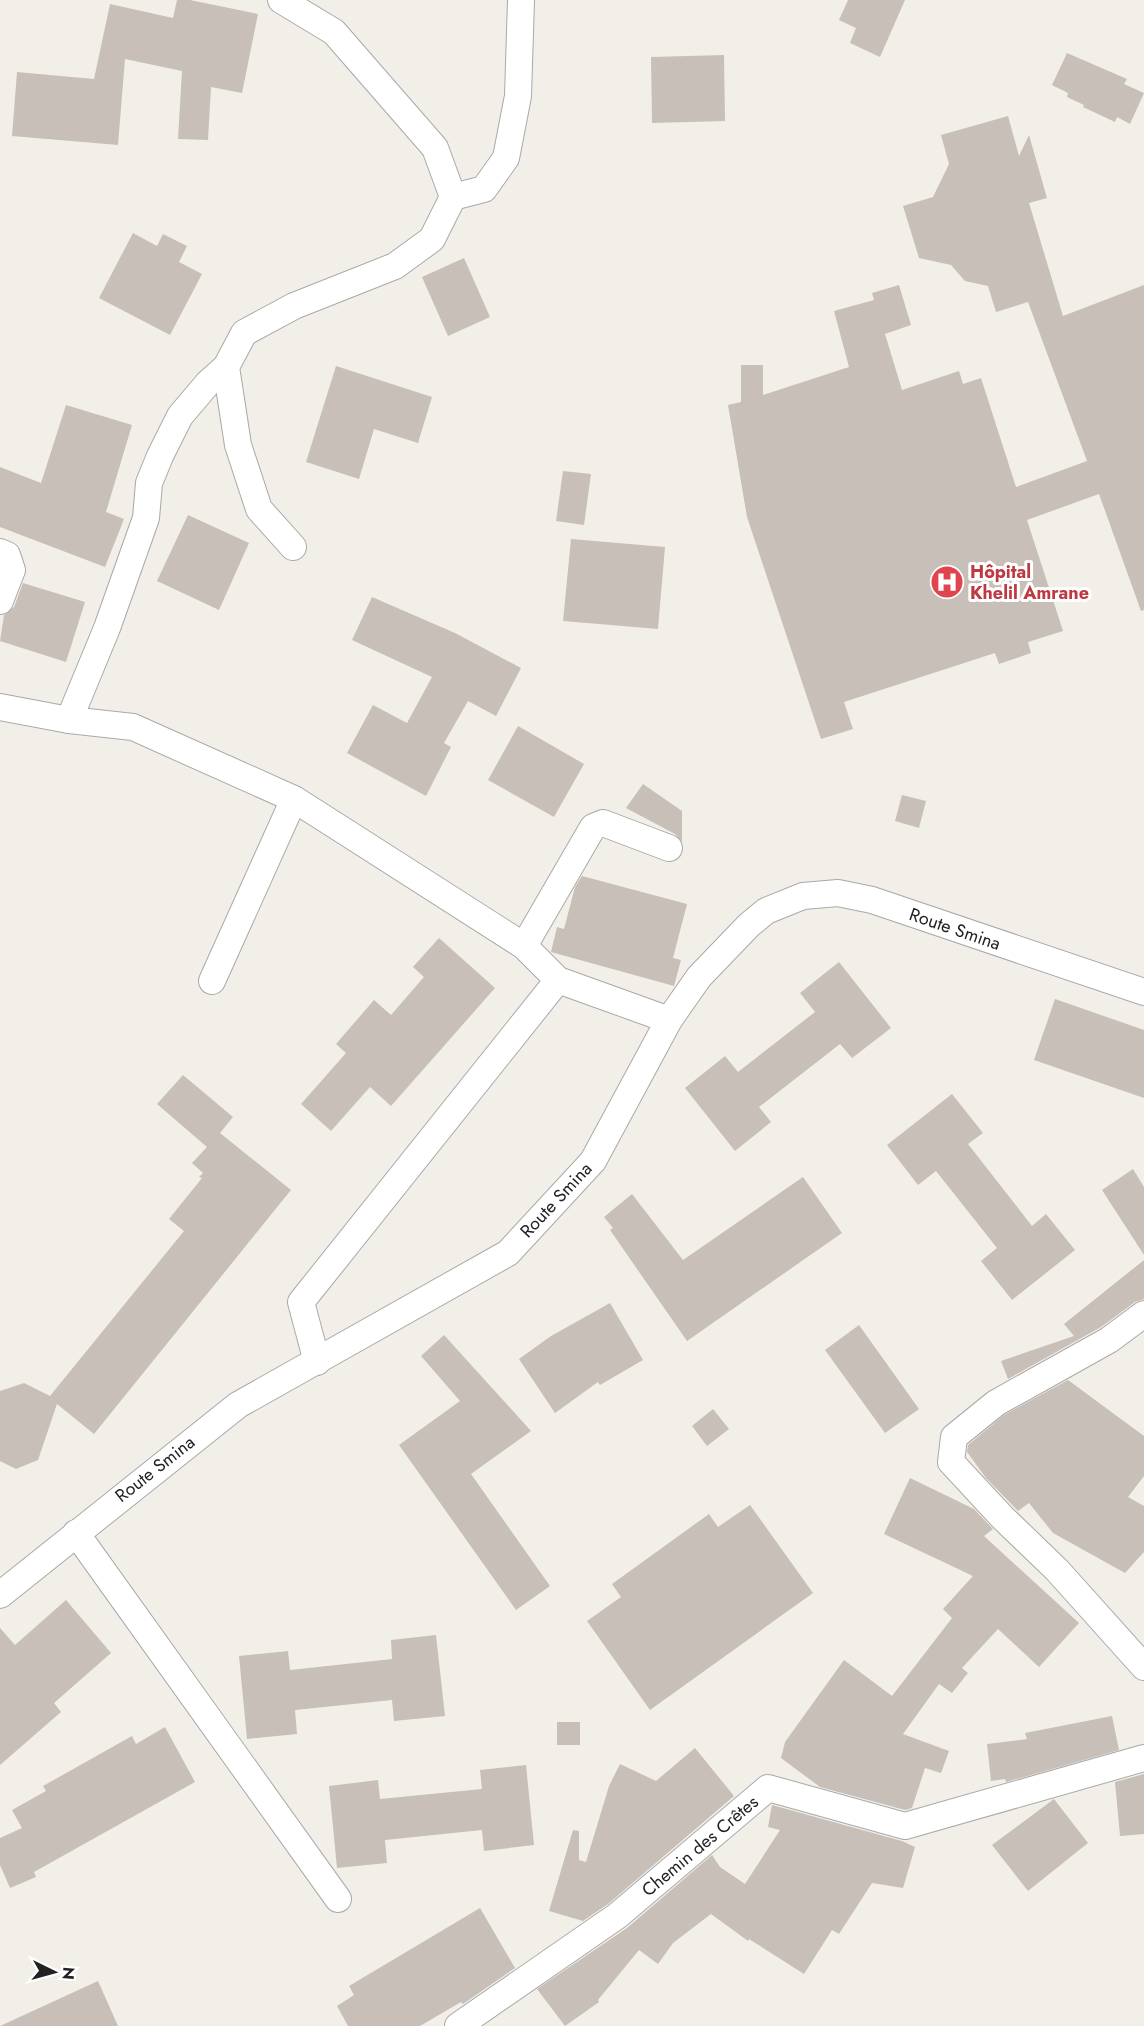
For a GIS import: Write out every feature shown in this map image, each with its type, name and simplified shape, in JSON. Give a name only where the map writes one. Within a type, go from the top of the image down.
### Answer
[{"type":"street","points":[[69,720],[107,628],[146,518],[149,483],[180,416],[208,382],[226,366],[244,333],[294,306],[395,266],[432,239],[453,197],[435,148],[334,32],[281,0]]},
{"type":"street","points":[[453,197],[484,189],[506,158],[518,96],[521,0]]},
{"type":"street","points":[[226,366],[238,445],[259,509],[293,547]]},
{"type":"street","points":[[0,552],[7,555],[12,570],[0,601]]},
{"type":"street","points":[[0,707],[69,720],[133,727],[294,799],[524,946],[558,980],[669,1020]]},
{"type":"street","points":[[212,981],[294,799]]},
{"type":"street","points":[[524,946],[593,827],[603,823],[669,848]]},
{"type":"street","name":"Route Smina","points":[[0,1595],[238,1405],[508,1253],[593,1161],[669,1020],[699,977],[748,925],[766,911],[803,896],[838,893],[872,900],[1144,993]]},
{"type":"street","points":[[317,1362],[301,1302],[558,980]]},
{"type":"street","points":[[1144,1314],[1109,1340],[996,1403],[954,1437],[951,1462],[1003,1518],[1057,1570],[1144,1667]]},
{"type":"street","points":[[76,1533],[338,1899]]},
{"type":"street","name":"Chemin des Crêtes","points":[[458,2026],[617,1916],[768,1788],[905,1826],[1144,1758]]},
{"type":"building","points":[[177,0],[190,0],[258,14],[242,93],[211,87],[208,140],[178,139],[182,71],[125,59],[118,145],[12,136],[17,72],[94,79],[110,4],[173,18]]},
{"type":"building","points":[[848,0],[905,0],[880,57],[850,43],[856,28],[839,20]]},
{"type":"building","points":[[1067,53],[1127,79],[1124,84],[1144,93],[1130,124],[1117,117],[1115,122],[1083,107],[1084,105],[1067,97],[1068,93],[1052,85]]},
{"type":"building","points":[[724,55],[725,121],[652,123],[651,57]]},
{"type":"building","points":[[1008,116],[1019,156],[1029,135],[1047,198],[1029,203],[1063,316],[1144,285],[1144,610],[1141,611],[1099,494],[1027,520],[1063,631],[1028,642],[1031,653],[999,664],[995,653],[844,702],[853,729],[821,739],[747,517],[728,405],[741,402],[741,365],[763,365],[763,395],[849,367],[834,311],[874,300],[872,293],[899,285],[911,325],[885,334],[902,390],[959,371],[963,384],[981,378],[1016,487],[1087,461],[1028,302],[996,312],[988,286],[965,281],[951,265],[919,258],[903,206],[933,197],[949,164],[941,135]]},
{"type":"building","points":[[133,233],[157,246],[163,234],[187,246],[179,262],[202,274],[170,335],[99,298]]},
{"type":"building","points":[[464,258],[490,317],[448,336],[422,277]]},
{"type":"building","points":[[336,366],[432,397],[418,443],[374,429],[359,479],[306,462]]},
{"type":"building","points":[[66,405],[132,425],[106,512],[124,519],[105,567],[0,527],[0,467],[41,483]]},
{"type":"building","points":[[563,471],[591,474],[584,525],[556,521]]},
{"type":"building","points":[[188,515],[249,543],[219,610],[157,581]]},
{"type":"building","points":[[571,539],[665,547],[658,629],[563,621]]},
{"type":"building","points":[[23,583],[85,602],[66,662],[0,641],[4,615],[14,607]]},
{"type":"building","points":[[372,597],[455,633],[521,668],[496,716],[468,701],[444,743],[451,747],[426,796],[347,753],[373,705],[407,723],[432,677],[352,640]]},
{"type":"building","points":[[518,726],[584,764],[554,817],[488,780]]},
{"type":"building","points":[[643,784],[682,811],[682,842],[675,834],[626,808]]},
{"type":"building","points":[[902,795],[926,801],[919,828],[895,821]]},
{"type":"building","points":[[582,876],[687,904],[673,958],[681,960],[674,986],[551,952],[557,927],[564,929],[575,887]]},
{"type":"building","points":[[439,938],[495,988],[391,1106],[370,1087],[331,1131],[301,1104],[346,1053],[336,1044],[374,1000],[391,1015],[424,977],[413,967]]},
{"type":"building","points":[[839,962],[891,1028],[852,1058],[840,1044],[759,1107],[771,1122],[735,1151],[685,1088],[725,1056],[738,1072],[815,1012],[800,993]]},
{"type":"building","points":[[1055,999],[1144,1030],[1144,1098],[1034,1060]]},
{"type":"building","points":[[183,1075],[233,1117],[220,1133],[291,1190],[94,1434],[57,1404],[38,1460],[16,1469],[0,1461],[0,1391],[24,1383],[50,1396],[184,1231],[169,1219],[202,1178],[199,1177],[203,1173],[192,1163],[207,1147],[157,1104]]},
{"type":"building","points":[[952,1094],[983,1133],[968,1144],[1032,1226],[1046,1214],[1075,1250],[1012,1300],[981,1261],[997,1248],[936,1171],[918,1185],[887,1145]]},
{"type":"building","points":[[1133,1169],[1144,1187],[1144,1255],[1102,1190]]},
{"type":"building","points":[[803,1177],[842,1233],[687,1341],[610,1230],[613,1228],[604,1217],[632,1194],[683,1260]]},
{"type":"building","points":[[1144,1260],[1144,1299],[1135,1302],[1101,1327],[1008,1379],[1001,1361],[1074,1336],[1064,1324]]},
{"type":"building","points":[[610,1303],[643,1360],[600,1385],[598,1382],[555,1413],[519,1359],[551,1336]]},
{"type":"building","points":[[859,1325],[919,1409],[885,1433],[825,1350]]},
{"type":"building","points":[[444,1335],[531,1431],[471,1474],[550,1586],[516,1610],[399,1445],[460,1401],[421,1356]]},
{"type":"building","points":[[1068,1380],[1144,1436],[1144,1476],[1128,1497],[1144,1506],[1144,1552],[1125,1573],[1053,1533],[1029,1503],[1018,1511],[986,1478],[967,1452],[968,1445],[1004,1415]]},
{"type":"building","points":[[713,1409],[729,1429],[707,1446],[692,1426]]},
{"type":"building","points":[[910,1478],[974,1509],[993,1529],[984,1536],[1079,1623],[1039,1667],[998,1629],[962,1668],[968,1673],[952,1693],[939,1684],[903,1734],[949,1751],[941,1773],[925,1768],[912,1808],[905,1810],[820,1787],[781,1758],[785,1742],[844,1660],[892,1696],[952,1618],[943,1609],[973,1576],[884,1534]]},
{"type":"building","points":[[750,1505],[813,1593],[650,1710],[587,1621],[621,1597],[612,1584],[709,1514],[718,1527]]},
{"type":"building","points":[[66,1600],[111,1653],[54,1703],[61,1712],[0,1765],[0,1628],[15,1645]]},
{"type":"building","points":[[436,1635],[445,1716],[394,1721],[392,1700],[295,1710],[297,1734],[247,1739],[239,1656],[288,1651],[290,1670],[392,1659],[391,1640]]},
{"type":"building","points":[[1112,1716],[1119,1750],[1006,1782],[1005,1779],[991,1781],[987,1744],[1027,1739],[1025,1733]]},
{"type":"building","points":[[557,1722],[580,1722],[580,1745],[557,1745]]},
{"type":"building","points":[[165,1727],[195,1782],[34,1872],[36,1877],[10,1888],[0,1865],[0,1838],[22,1828],[12,1810],[46,1791],[43,1786],[132,1736],[136,1744]]},
{"type":"building","points":[[695,1748],[734,1796],[608,1904],[583,1921],[549,1911],[573,1830],[579,1831],[579,1860],[586,1862],[609,1786],[620,1764],[656,1781]]},
{"type":"building","points":[[526,1765],[534,1845],[484,1851],[482,1830],[385,1840],[387,1863],[337,1868],[329,1786],[378,1780],[380,1799],[482,1789],[480,1770]]},
{"type":"building","points":[[1144,1774],[1144,1834],[1120,1836],[1115,1782]]},
{"type":"building","points":[[1054,1799],[1088,1843],[1028,1891],[992,1845]]},
{"type":"building","points":[[772,1805],[902,1841],[915,1847],[903,1888],[872,1883],[839,1934],[832,1930],[804,1974],[749,1939],[748,1941],[711,1914],[673,1943],[658,1964],[639,1950],[598,2000],[599,2002],[565,2026],[537,1989],[627,1928],[712,1855],[720,1867],[745,1884],[780,1830],[768,1827]]},
{"type":"building","points":[[480,1908],[515,1968],[463,2004],[461,2002],[420,2026],[348,2026],[337,2006],[354,1995],[349,1986]]},
{"type":"building","points":[[98,1981],[118,2026],[0,2026]]},
{"type":"place","name":"Hôpital Khelil Amrane","points":[[947,582]]}]
